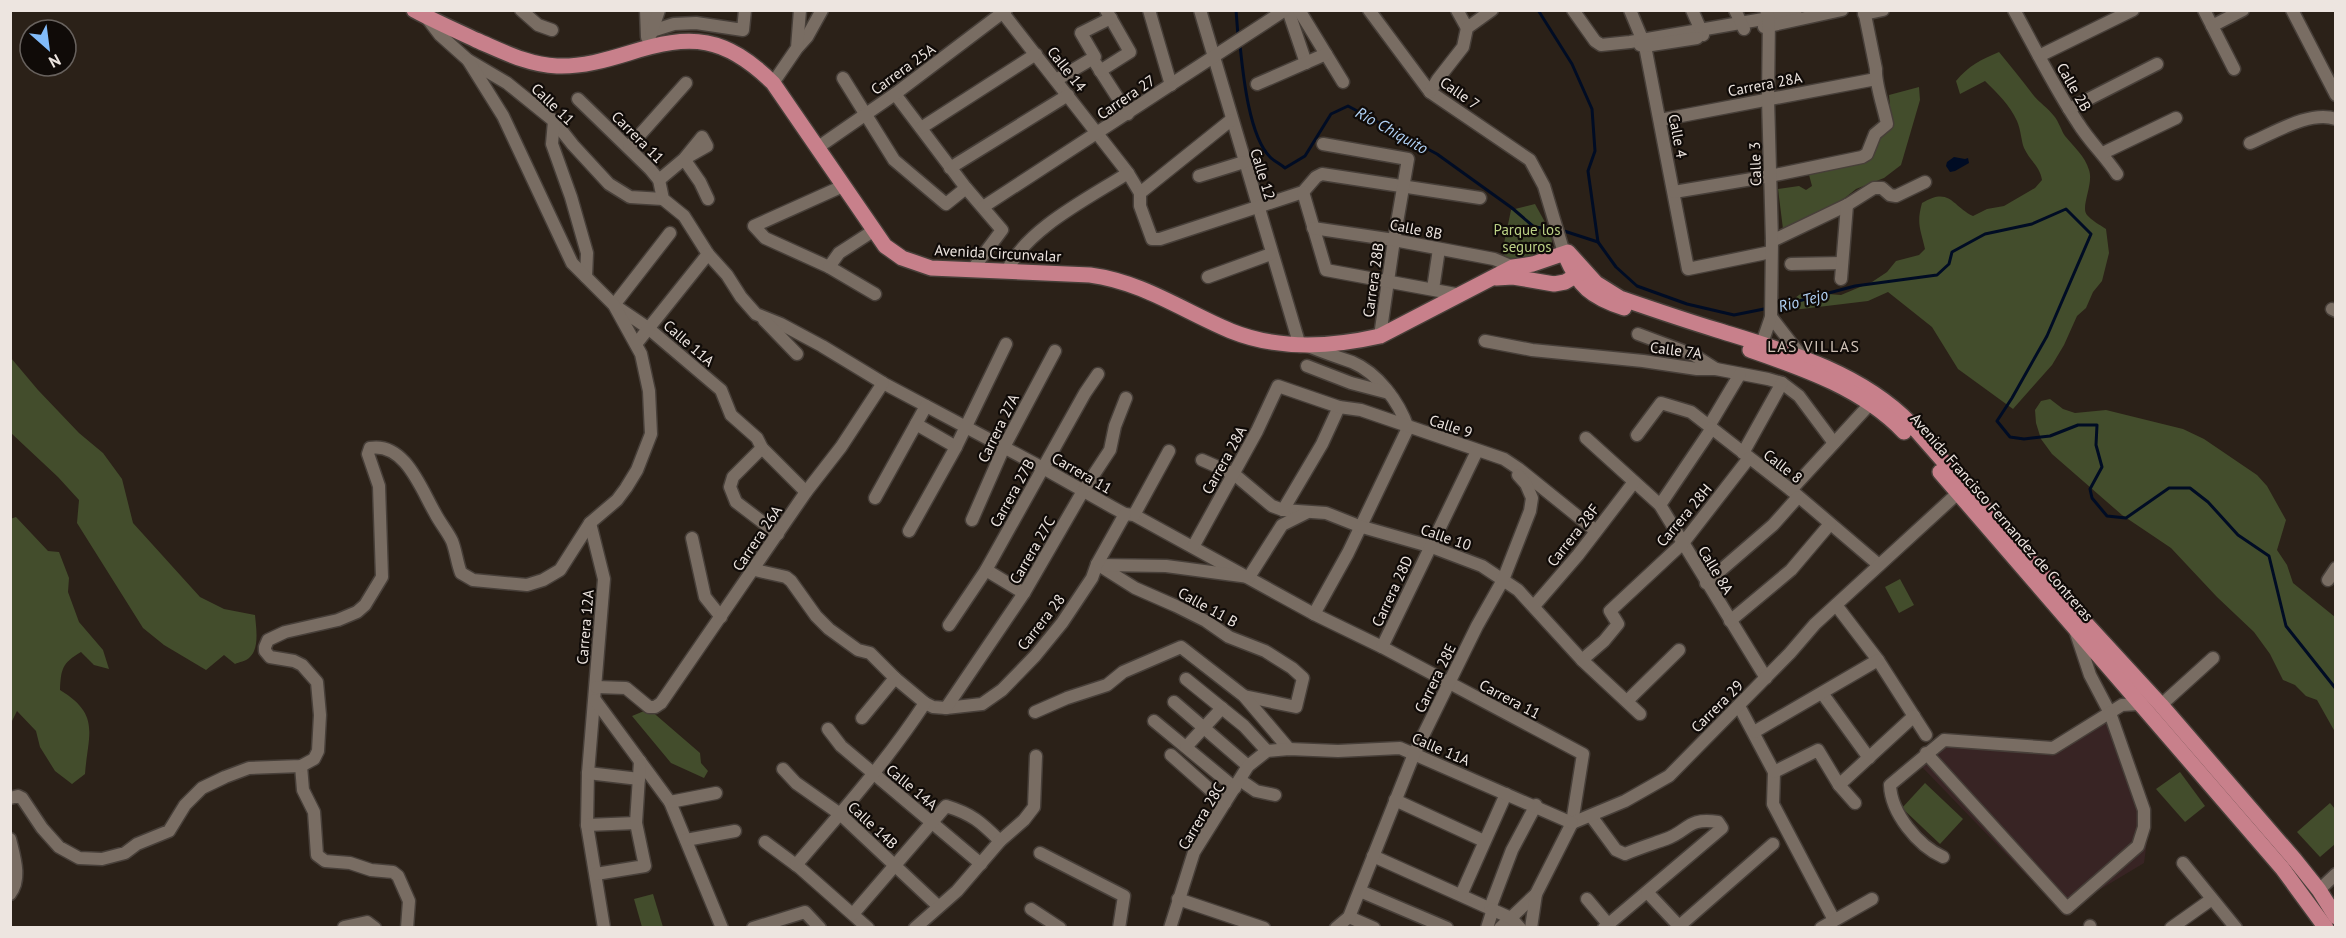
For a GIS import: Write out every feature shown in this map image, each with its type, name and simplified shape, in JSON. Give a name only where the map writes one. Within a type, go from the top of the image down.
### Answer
[{"type":"main road","name":"Avenida Circunvalar","points":[[420,14],[524,61],[545,65],[588,64],[676,40],[729,48],[751,62],[773,83],[873,231],[885,246],[914,264],[931,268],[1116,279],[1254,339],[1302,345],[1359,341],[1380,336],[1513,267],[1533,264],[1565,248]]},
{"type":"main road","name":"Avenida Francisco Fernandez de Contreras","points":[[1565,248],[1580,274],[1603,301],[1760,348],[1802,357],[1877,395],[1897,410],[2161,705],[2295,860],[2335,913]]},
{"type":"main road","name":"Avenida Circunvalar","points":[[1493,278],[1513,277],[1554,284],[1565,282],[1580,274]]},
{"type":"main road","name":"Avenida Francisco Fernandez de Contreras","points":[[1580,274],[1620,298],[1760,348],[1842,386],[1870,404],[1900,428],[2282,868],[2326,927]]},
{"type":"main road","points":[[1554,284],[1603,301]]},
{"type":"street","points":[[521,10],[538,25],[552,30]]},
{"type":"street","points":[[646,10],[647,47]]},
{"type":"street","points":[[647,47],[659,10]]},
{"type":"street","points":[[652,31],[697,17],[742,30],[745,10]]},
{"type":"street","points":[[773,83],[807,37],[820,15],[800,10],[797,48]]},
{"type":"street","points":[[1149,10],[1171,85]]},
{"type":"street","name":"Calle 12","points":[[1200,10],[1271,254],[1302,345]]},
{"type":"street","points":[[1286,10],[1306,63]]},
{"type":"street","name":"Carrera 27","points":[[983,207],[1286,10]]},
{"type":"street","points":[[1299,10],[1343,82]]},
{"type":"street","name":"Calle 7","points":[[1369,10],[1430,92],[1530,160],[1544,186],[1565,248]]},
{"type":"street","points":[[1430,92],[1463,47],[1467,28],[1457,10]]},
{"type":"street","points":[[1467,28],[1492,10]]},
{"type":"street","points":[[1573,10],[1598,44],[1639,42],[1702,33],[1740,21],[1842,10]]},
{"type":"street","name":"Calle 4","points":[[1630,10],[1660,120],[1688,269],[1772,247]]},
{"type":"street","points":[[1692,10],[1702,33]]},
{"type":"street","points":[[1768,18],[1796,10]]},
{"type":"street","points":[[1674,192],[1770,176],[1865,156],[1875,134],[1887,124],[1864,12],[1883,10]]},
{"type":"street","name":"Calle 2B","points":[[2014,10],[2055,88],[2079,125],[2103,153],[2117,174]]},
{"type":"street","points":[[2039,56],[2133,10]]},
{"type":"street","points":[[2204,10],[2234,69]]},
{"type":"street","points":[[2212,26],[2243,10]]},
{"type":"street","points":[[2292,10],[2336,95]]},
{"type":"street","name":"Calle 14","points":[[1004,12],[1128,173],[1140,193],[1140,206],[1152,239],[1160,239],[1258,207]]},
{"type":"street","name":"Carrera 25A","points":[[817,148],[895,94],[1004,12]]},
{"type":"street","name":"Calle 11","points":[[420,14],[468,60],[507,83],[554,121],[609,184],[630,197],[663,199]]},
{"type":"street","points":[[1056,80],[1095,57],[1081,33],[1108,14],[1130,52],[1100,71]]},
{"type":"street","name":"Calle 3","points":[[1760,348],[1771,315],[1772,294],[1767,99],[1768,18]]},
{"type":"street","points":[[921,128],[1036,54]]},
{"type":"street","points":[[1257,84],[1326,54]]},
{"type":"street","points":[[1092,59],[1128,114]]},
{"type":"street","points":[[10,798],[18,796],[22,798],[42,828],[59,847],[79,858],[102,859],[125,853],[137,844],[169,831],[185,805],[202,788],[225,777],[249,768],[301,766],[314,759],[318,751],[320,697],[317,682],[302,665],[294,661],[270,657],[265,647],[268,640],[285,632],[338,620],[357,612],[365,605],[382,577],[379,486],[368,454],[370,448],[388,450],[400,458],[414,475],[451,540],[461,573],[473,580],[527,585],[543,580],[560,570],[590,523],[617,500],[626,488],[637,470],[651,434],[651,414],[645,369],[636,344],[614,304],[572,263],[503,116],[468,60]]},
{"type":"street","points":[[2070,109],[2157,64]]},
{"type":"street","points":[[843,78],[894,160],[946,204],[966,188]]},
{"type":"street","name":"Carrera 28A","points":[[1660,120],[1876,79]]},
{"type":"street","points":[[629,147],[686,83]]},
{"type":"street","points":[[895,94],[950,168],[1002,230],[972,270]]},
{"type":"street","points":[[950,168],[1068,95]]},
{"type":"street","name":"Carrera 11","points":[[578,99],[629,147],[659,180],[663,199],[684,216],[708,254],[756,314],[781,324],[883,383],[1083,491],[1250,577],[1314,614],[1382,646],[1583,754],[1572,823]]},
{"type":"street","points":[[2250,143],[2311,117],[2325,115],[2336,119]]},
{"type":"street","points":[[2103,153],[2176,118]]},
{"type":"street","points":[[1140,193],[1231,120]]},
{"type":"street","points":[[554,121],[552,144],[571,196],[587,253],[586,277]]},
{"type":"street","points":[[659,180],[704,142]]},
{"type":"street","name":"Carrera 28B","points":[[1323,144],[1408,159],[1380,336]]},
{"type":"street","points":[[684,159],[700,182],[708,199]]},
{"type":"street","points":[[1198,176],[1244,162]]},
{"type":"street","points":[[1007,271],[1019,249],[1041,230],[1128,173]]},
{"type":"street","points":[[1258,207],[1304,192],[1316,177],[1322,174],[1480,198]]},
{"type":"street","points":[[1772,247],[1878,187],[1896,196],[1925,182]]},
{"type":"street","points":[[843,186],[754,226],[765,238],[829,267],[875,294]]},
{"type":"street","points":[[1304,192],[1326,270],[1461,295]]},
{"type":"street","points":[[1841,279],[1847,205]]},
{"type":"street","name":"Calle 8B","points":[[1313,228],[1394,240],[1494,259],[1513,267]]},
{"type":"street","points":[[829,267],[839,253],[873,231]]},
{"type":"street","points":[[614,304],[670,233]]},
{"type":"street","points":[[1433,290],[1439,249]]},
{"type":"street","points":[[636,344],[708,254]]},
{"type":"street","points":[[1208,277],[1271,254]]},
{"type":"street","points":[[1791,264],[1842,263]]},
{"type":"street","name":"Calle 11A","points":[[614,304],[648,328],[721,390],[731,415],[757,438],[762,448]]},
{"type":"street","points":[[756,314],[782,336],[797,354]]},
{"type":"street","points":[[1771,315],[1802,357]]},
{"type":"street","points":[[1638,334],[1694,355],[1716,369]]},
{"type":"street","name":"Calle 7A","points":[[1485,341],[1532,350],[1697,369],[1716,369],[1782,383],[1799,396],[1834,443]]},
{"type":"street","points":[[909,531],[956,447],[1006,344]]},
{"type":"street","points":[[1302,345],[1353,363],[1368,371],[1389,393],[1401,411],[1408,428],[1314,614]]},
{"type":"street","name":"Carrera 27A","points":[[972,520],[1004,447],[1055,351]]},
{"type":"street","points":[[1307,366],[1351,383],[1389,393]]},
{"type":"street","name":"Carrera 27B","points":[[949,625],[986,570],[1098,374]]},
{"type":"street","points":[[1660,506],[1711,427],[1740,374]]},
{"type":"street","name":"Carrera 26A","points":[[596,687],[626,688],[649,708],[662,703],[883,383]]},
{"type":"street","name":"Carrera 28H","points":[[1582,660],[1618,624],[1610,611],[1683,543],[1746,455],[1782,383]]},
{"type":"street","name":"Carrera 28A","points":[[1193,547],[1234,474],[1278,386]]},
{"type":"street","name":"Calle 9","points":[[1278,386],[1339,407],[1361,410],[1504,459],[1596,531]]},
{"type":"street","name":"Carrera 27C","points":[[946,708],[1024,593],[1083,491],[1110,450],[1115,426],[1126,398]]},
{"type":"street","name":"Calle 8","points":[[1637,435],[1661,403],[1691,412],[1879,565]]},
{"type":"street","points":[[1706,583],[1773,525],[1834,443],[1870,404]]},
{"type":"street","points":[[875,498],[926,406]]},
{"type":"street","points":[[1283,510],[1322,444],[1339,407]]},
{"type":"street","points":[[916,424],[956,447]]},
{"type":"street","name":"Calle 8A","points":[[1586,438],[1660,506],[1766,678]]},
{"type":"street","points":[[778,534],[735,502],[730,487],[733,477],[762,448],[806,492]]},
{"type":"street","name":"Carrera 28","points":[[925,703],[933,707],[946,708],[982,704],[1002,690],[1035,656],[1062,623],[1092,578],[1097,564],[1169,451]]},
{"type":"street","name":"Carrera 28D","points":[[1382,646],[1476,451]]},
{"type":"street","name":"Carrera 28E","points":[[1349,917],[1414,754],[1477,626],[1503,580],[1530,511],[1532,498],[1526,484],[1504,459]]},
{"type":"street","name":"Calle 10","points":[[1202,460],[1234,474],[1272,506],[1283,510],[1326,513],[1359,526],[1429,546],[1482,566],[1534,606],[1582,660],[1641,714]]},
{"type":"street","name":"Carrera 28F","points":[[1534,606],[1634,482]]},
{"type":"street","name":"Carrera 29","points":[[1572,823],[1625,801],[1669,776],[1766,678],[1815,624],[1958,493]]},
{"type":"street","points":[[1097,564],[1118,567],[1166,566],[1250,577],[1282,525],[1308,513]]},
{"type":"street","name":"Carrera 12A","points":[[590,523],[604,579],[588,773],[588,825],[604,927]]},
{"type":"street","points":[[1730,621],[1791,570],[1830,524]]},
{"type":"street","points":[[692,538],[705,597],[721,617]]},
{"type":"street","name":"Calle 11 B","points":[[1097,564],[1135,588],[1206,621],[1229,637],[1265,651],[1304,678],[1296,707],[1244,696]]},
{"type":"street","points":[[2328,580],[2336,568]]},
{"type":"street","points":[[755,570],[786,577],[829,629],[858,650],[870,653],[925,703],[909,728],[796,865]]},
{"type":"street","points":[[986,570],[1024,593]]},
{"type":"street","points":[[1836,605],[1878,660],[1926,735]]},
{"type":"street","points":[[1926,753],[2067,908],[2138,846],[2144,827],[2144,810],[2110,713],[2090,675],[2074,626]]},
{"type":"street","points":[[1035,712],[1067,698],[1107,685],[1123,672],[1181,647],[1244,696],[1289,749]]},
{"type":"street","points":[[1627,701],[1679,650]]},
{"type":"street","points":[[2161,705],[2213,658]]},
{"type":"street","points":[[1754,732],[1878,660]]},
{"type":"street","points":[[862,718],[895,678]]},
{"type":"street","points":[[1186,679],[1244,726],[1267,751],[1289,749]]},
{"type":"street","points":[[1822,693],[1869,758]]},
{"type":"street","points":[[595,700],[670,801],[722,927]]},
{"type":"street","points":[[1173,702],[1248,766]]},
{"type":"street","points":[[1943,857],[1933,853],[1899,818],[1890,792],[1890,785],[1926,753],[1944,740],[2053,748],[2122,705],[2139,704]]},
{"type":"street","points":[[1738,706],[1774,772],[1773,804],[1834,920]]},
{"type":"street","points":[[1186,747],[1222,708]]},
{"type":"street","points":[[1839,785],[1914,716]]},
{"type":"street","points":[[1154,721],[1238,784],[1275,795]]},
{"type":"street","name":"Calle 14A","points":[[828,729],[841,746],[981,864]]},
{"type":"street","name":"Calle 11A","points":[[1289,749],[1338,751],[1400,748],[1536,805],[1572,823]]},
{"type":"street","points":[[1774,772],[1818,750],[1839,785],[1855,803]]},
{"type":"street","name":"Carrera 28C","points":[[1170,927],[1194,852],[1248,766],[1267,751]]},
{"type":"street","points":[[1171,755],[1225,803]]},
{"type":"street","points":[[915,927],[957,891],[1000,841],[1024,820],[1034,807],[1036,756]]},
{"type":"street","points":[[596,874],[645,866],[636,823],[640,762]]},
{"type":"street","points":[[301,766],[303,790],[314,812],[317,855],[325,861],[350,863],[398,876],[409,901],[407,927]]},
{"type":"street","name":"Calle 14B","points":[[783,769],[796,783],[840,814],[938,906]]},
{"type":"street","points":[[588,773],[639,779]]},
{"type":"street","points":[[670,801],[716,793]]},
{"type":"street","points":[[1461,895],[1506,794]]},
{"type":"street","points":[[1395,800],[1484,841]]},
{"type":"street","points":[[1487,927],[1512,850],[1536,805]]},
{"type":"street","points":[[853,914],[946,806],[966,812],[982,822],[1000,841]]},
{"type":"street","points":[[1587,899],[1606,926],[1722,828],[1718,822],[1703,820],[1691,823],[1667,839],[1650,843],[1625,854],[1616,849],[1591,816]]},
{"type":"street","points":[[588,825],[636,823]]},
{"type":"street","points":[[1531,927],[1536,894],[1572,823]]},
{"type":"street","points":[[686,840],[735,831]]},
{"type":"street","points":[[10,839],[16,874],[15,888],[10,894]]},
{"type":"street","points":[[765,842],[796,865],[868,927]]},
{"type":"street","points":[[1647,892],[1678,927],[1773,844]]},
{"type":"street","points":[[1040,853],[1124,896],[1119,927]]},
{"type":"street","points":[[1373,856],[1511,918],[1520,927]]},
{"type":"street","points":[[2183,863],[2236,927]]},
{"type":"street","points":[[2319,890],[2336,874]]},
{"type":"street","points":[[1360,891],[1447,927]]},
{"type":"street","points":[[1500,927],[1536,894]]},
{"type":"street","points":[[1178,899],[1264,927]]},
{"type":"street","points":[[1821,927],[1872,899]]},
{"type":"street","points":[[2171,927],[2212,899]]},
{"type":"street","points":[[1031,909],[1060,927]]},
{"type":"street","points":[[753,927],[805,912],[820,927]]},
{"type":"street","points":[[1336,927],[1349,917],[1374,927]]},
{"type":"street","points":[[344,927],[367,922],[375,927]]},
{"type":"shaded area","points":[[2103,709],[2149,827],[2144,863],[2094,893],[2066,916],[1922,767],[1945,743],[2052,745]]},
{"type":"green space","points":[[1999,52],[2034,96],[2054,116],[2065,136],[2085,160],[2090,182],[2085,211],[2091,219],[2106,229],[2109,253],[2102,281],[2093,292],[2086,308],[2077,316],[2052,365],[2013,409],[1958,369],[1932,327],[1888,292],[1868,301],[1793,310],[1795,298],[1803,292],[1841,295],[1872,282],[1887,272],[1896,261],[1919,255],[1925,249],[1919,222],[1920,210],[1922,203],[1931,198],[1939,196],[1950,199],[1973,216],[1987,209],[2004,206],[2035,188],[2042,180],[2039,171],[2026,153],[2014,115],[1999,95],[1985,81],[1960,94],[1956,81],[1965,71]]},
{"type":"green space","points":[[1919,87],[1920,100],[1901,165],[1884,178],[1856,189],[1836,205],[1783,229],[1778,189],[1799,186],[1806,190],[1812,186],[1808,171],[1867,159],[1875,138],[1892,128],[1889,95]]},
{"type":"green space","name":"Parque los seguros","points":[[1535,204],[1551,233],[1553,251],[1532,258],[1508,259],[1502,253],[1511,210]]},
{"type":"green space","points":[[11,358],[79,433],[103,453],[122,479],[133,523],[200,597],[224,609],[255,615],[256,644],[248,659],[235,664],[224,655],[206,670],[164,645],[143,628],[77,523],[79,500],[11,433]]},
{"type":"green space","points":[[2050,399],[2063,409],[2075,413],[2106,410],[2183,429],[2204,439],[2257,475],[2267,486],[2286,520],[2277,550],[2287,565],[2293,583],[2335,617],[2335,732],[2317,700],[2306,696],[2295,685],[2283,680],[2270,654],[2254,632],[2171,548],[2122,515],[2052,454],[2041,439],[2035,410],[2041,401]]},
{"type":"green space","points":[[16,517],[48,551],[59,552],[69,578],[68,592],[79,622],[103,650],[109,669],[94,665],[81,652],[66,663],[62,672],[60,690],[82,708],[89,726],[85,774],[72,784],[55,771],[40,747],[36,731],[17,711],[11,723],[10,519]]},
{"type":"green space","points":[[1900,579],[1914,605],[1899,613],[1885,587]]},
{"type":"green space","points":[[649,709],[700,753],[701,763],[708,771],[704,778],[671,763],[632,716]]},
{"type":"green space","points":[[2180,772],[2205,806],[2185,822],[2156,789]]},
{"type":"green space","points":[[1925,783],[1963,819],[1940,844],[1902,808]]},
{"type":"green space","points":[[2330,803],[2335,809],[2335,844],[2320,857],[2297,832]]},
{"type":"green space","points":[[653,894],[663,927],[642,927],[634,899]]},
{"type":"water","points":[[1954,157],[1968,158],[1969,163],[1950,172],[1946,166],[1947,162]]},
{"type":"waterway","name":"Río Chiquito","points":[[1236,10],[1238,36]]},
{"type":"waterway","name":"Rio Tejo","points":[[1538,10],[1572,64],[1592,109],[1595,151],[1588,171],[1598,242],[1616,267],[1637,286],[1687,304],[1734,315],[1769,308]]},
{"type":"waterway","name":"Río Chiquito","points":[[1240,45],[1248,104],[1257,135],[1270,157],[1285,168],[1305,156],[1331,114],[1348,106],[1437,154],[1512,208],[1534,227],[1552,229]]},
{"type":"waterway","points":[[1776,307],[1855,286],[1937,275],[1949,264],[1952,252],[1985,234],[2032,224],[2066,209],[2091,234],[2047,336],[1997,421],[2010,437],[2024,439],[2050,436],[2078,425],[2097,425],[2096,445],[2102,467],[2090,489],[2092,498],[2107,516],[2126,518],[2169,488],[2190,488],[2208,502],[2238,535],[2269,556],[2286,626],[2336,689]]},
{"type":"waterway","name":"Río Chiquito","points":[[1561,230],[1598,242]]},
{"type":"district","name":"LAS VILLAS","points":[[1814,346]]}]
